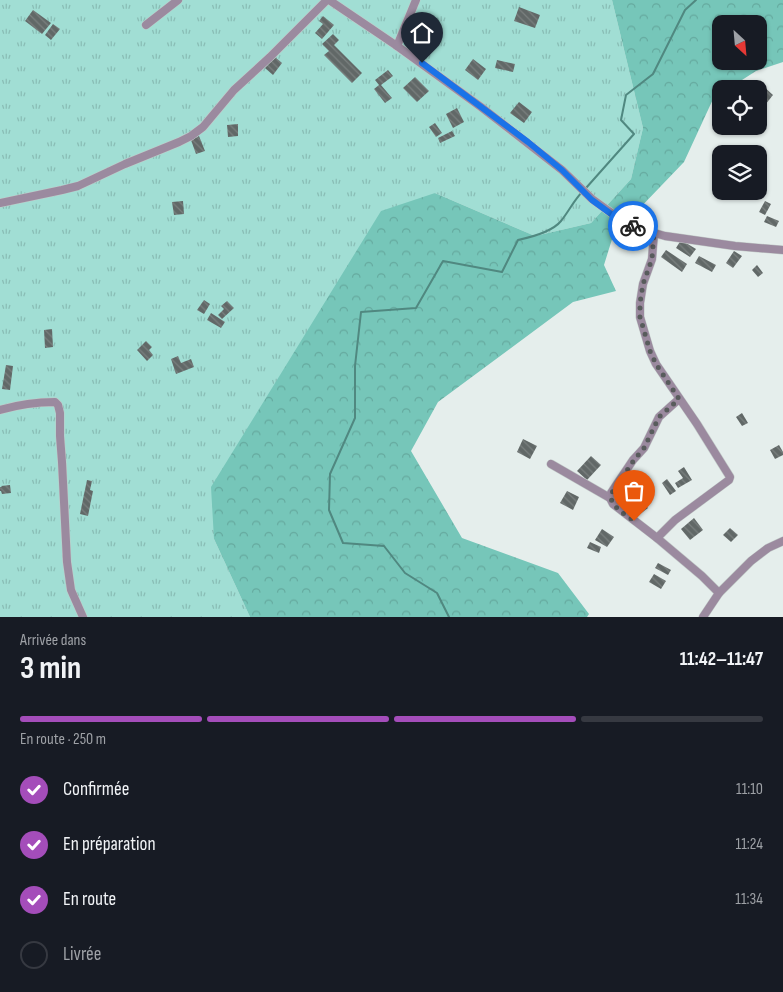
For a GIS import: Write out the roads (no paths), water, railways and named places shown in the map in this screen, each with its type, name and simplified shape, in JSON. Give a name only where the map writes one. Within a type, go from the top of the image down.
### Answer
[{"type":"street","points":[[146,25],[178,0]]},
{"type":"street","points":[[397,46],[416,0]]},
{"type":"street","points":[[0,202],[78,186],[124,164],[191,136],[203,127],[234,90],[331,1],[397,46],[528,142],[562,170],[592,200],[618,219],[644,230],[665,236],[735,246],[783,250]]},
{"type":"street","points":[[654,233],[652,259],[643,284],[640,303],[640,317],[650,351],[656,364],[730,477],[729,480],[675,520],[657,538]]},
{"type":"street","points":[[610,498],[634,460],[644,448],[659,417],[679,399]]},
{"type":"street","points":[[0,410],[46,402],[55,402],[58,406],[60,413],[67,562],[71,590],[83,617]]},
{"type":"street","points":[[550,464],[610,498],[613,504],[657,538],[719,593]]},
{"type":"street","points":[[703,617],[719,593],[751,561],[768,548],[783,541]]},
{"type":"waterway","points":[[586,188],[634,134],[621,120],[626,95],[653,74],[685,10],[696,0]]},
{"type":"waterway","points":[[449,617],[437,593],[405,573],[384,546],[343,543],[329,510],[330,474],[355,418],[355,366],[361,312],[416,308],[443,261],[502,272],[518,240],[541,233],[557,225],[583,191]]}]
